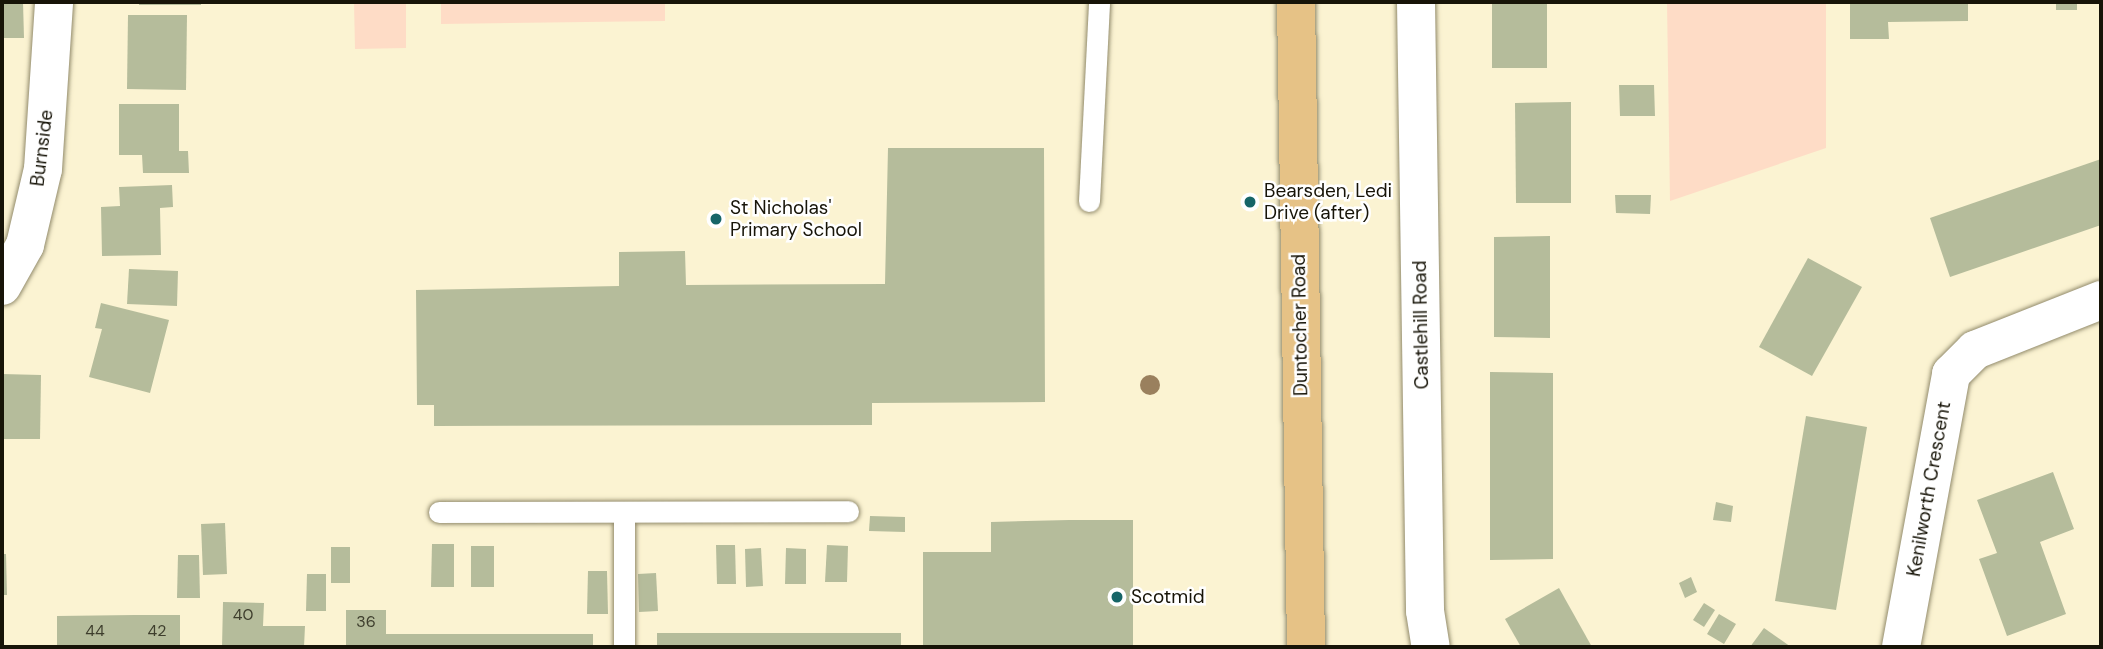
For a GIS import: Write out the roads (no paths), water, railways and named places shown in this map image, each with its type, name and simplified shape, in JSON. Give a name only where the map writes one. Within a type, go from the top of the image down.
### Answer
[{"type":"main road","name":"Duntocher Road","points":[[1296,2],[1306,647]]},
{"type":"street","name":"Burnside","points":[[2,286],[25,245],[43,169],[54,2]]},
{"type":"street","name":"Castlehill Road","points":[[1416,2],[1425,611],[1432,647]]},
{"type":"street","name":"Kenilworth Crescent","points":[[1901,647],[1951,374],[1975,350],[2101,300]]},
{"type":"lane","points":[[1089,201],[1099,2]]},
{"type":"lane","points":[[439,512],[848,511]]},
{"type":"lane","points":[[624,512],[624,647]]},
{"type":"place","name":"Bearsden, Ledi Drive (after)","points":[[1250,202]]},
{"type":"place","name":"St Nicholas' Primary School","points":[[716,219]]},
{"type":"place","name":"Scotmid","points":[[1117,597]]}]
